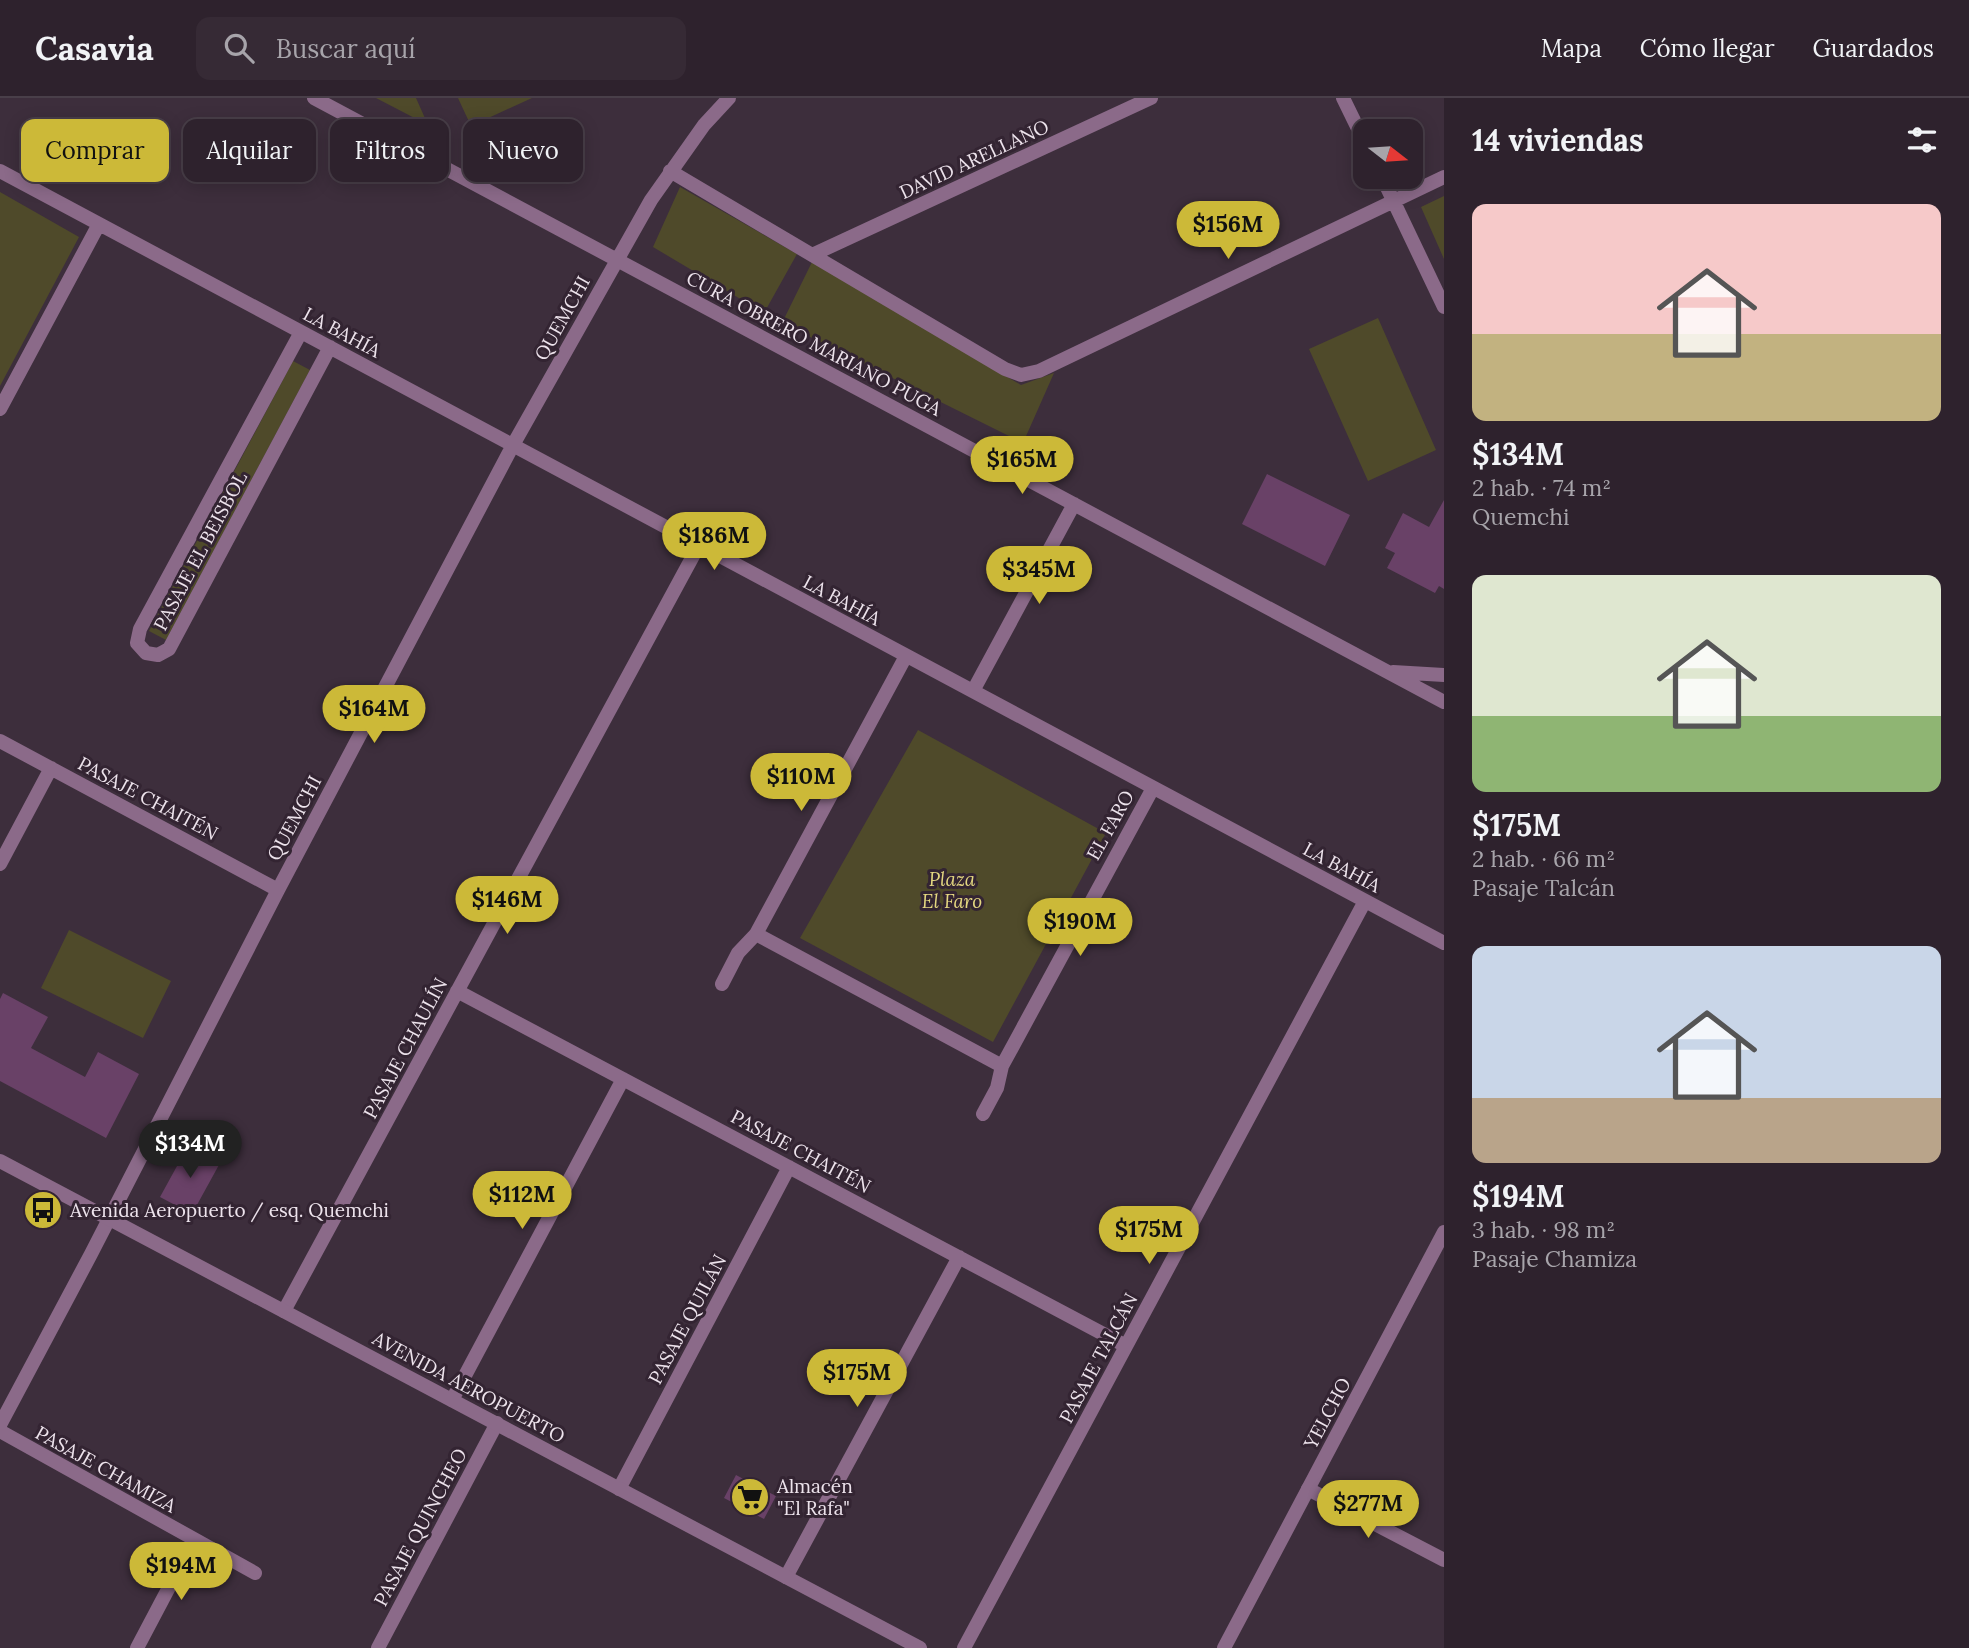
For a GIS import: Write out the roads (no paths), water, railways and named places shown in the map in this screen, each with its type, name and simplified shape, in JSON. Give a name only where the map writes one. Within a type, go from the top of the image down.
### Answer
[{"type":"street","name":"CURA OBRERO MARIANO PUGA","points":[[314,98],[1444,702]]},
{"type":"street","name":"QUEMCHI","points":[[0,1425],[513,445],[616,260],[670,171],[729,98]]},
{"type":"street","name":"DAVID ARELLANO","points":[[814,254],[1151,98]]},
{"type":"street","points":[[1343,98],[1353,119]]},
{"type":"street","name":"LA BAHÍA","points":[[0,171],[1444,943]]},
{"type":"street","points":[[670,171],[1005,369],[1021,375],[1039,372],[1444,177]]},
{"type":"street","points":[[1388,189],[1444,307]]},
{"type":"street","points":[[0,409],[99,224]]},
{"type":"street","name":"PASAJE EL BEISBOL","points":[[301,332],[140,629],[137,643],[146,653],[158,655],[169,649],[330,347]]},
{"type":"street","points":[[973,691],[1074,504]]},
{"type":"street","name":"PASAJE CHAULÍN","points":[[284,1311],[699,545]]},
{"type":"street","points":[[722,984],[738,953],[756,934],[906,656]]},
{"type":"street","points":[[1386,671],[1444,675]]},
{"type":"street","name":"PASAJE CHAITÉN","points":[[0,741],[278,890]]},
{"type":"street","points":[[0,864],[51,768]]},
{"type":"street","name":"EL FARO","points":[[982,1114],[997,1088],[1002,1066],[1153,788]]},
{"type":"street","name":"PASAJE TALCÁN","points":[[964,1648],[1365,901]]},
{"type":"street","points":[[756,934],[1002,1066]]},
{"type":"street","name":"PASAJE CHAITÉN","points":[[457,991],[1126,1346]]},
{"type":"street","points":[[452,1400],[623,1079]]},
{"type":"street","name":"AVENIDA AEROPUERTO","points":[[0,1161],[920,1648]]},
{"type":"street","name":"PASAJE QUILÁN","points":[[619,1489],[789,1167]]},
{"type":"street","name":"YELCHO","points":[[1224,1648],[1444,1232]]},
{"type":"street","points":[[786,1577],[959,1257]]},
{"type":"street","name":"PASAJE QUINCHEO","points":[[378,1648],[497,1423]]},
{"type":"street","name":"PASAJE CHAMIZA","points":[[0,1431],[255,1573]]},
{"type":"street","points":[[1308,1489],[1444,1560]]},
{"type":"street","points":[[137,1648],[194,1540]]},
{"type":"place","name":"Avenida Aeropuerto / esq. Quemchi","points":[[43,1210]]},
{"type":"place","name":"Almacén \"El Rafa\"","points":[[750,1497]]},
{"type":"park label","name":"Plaza El Faro","points":[[952,890]]}]
